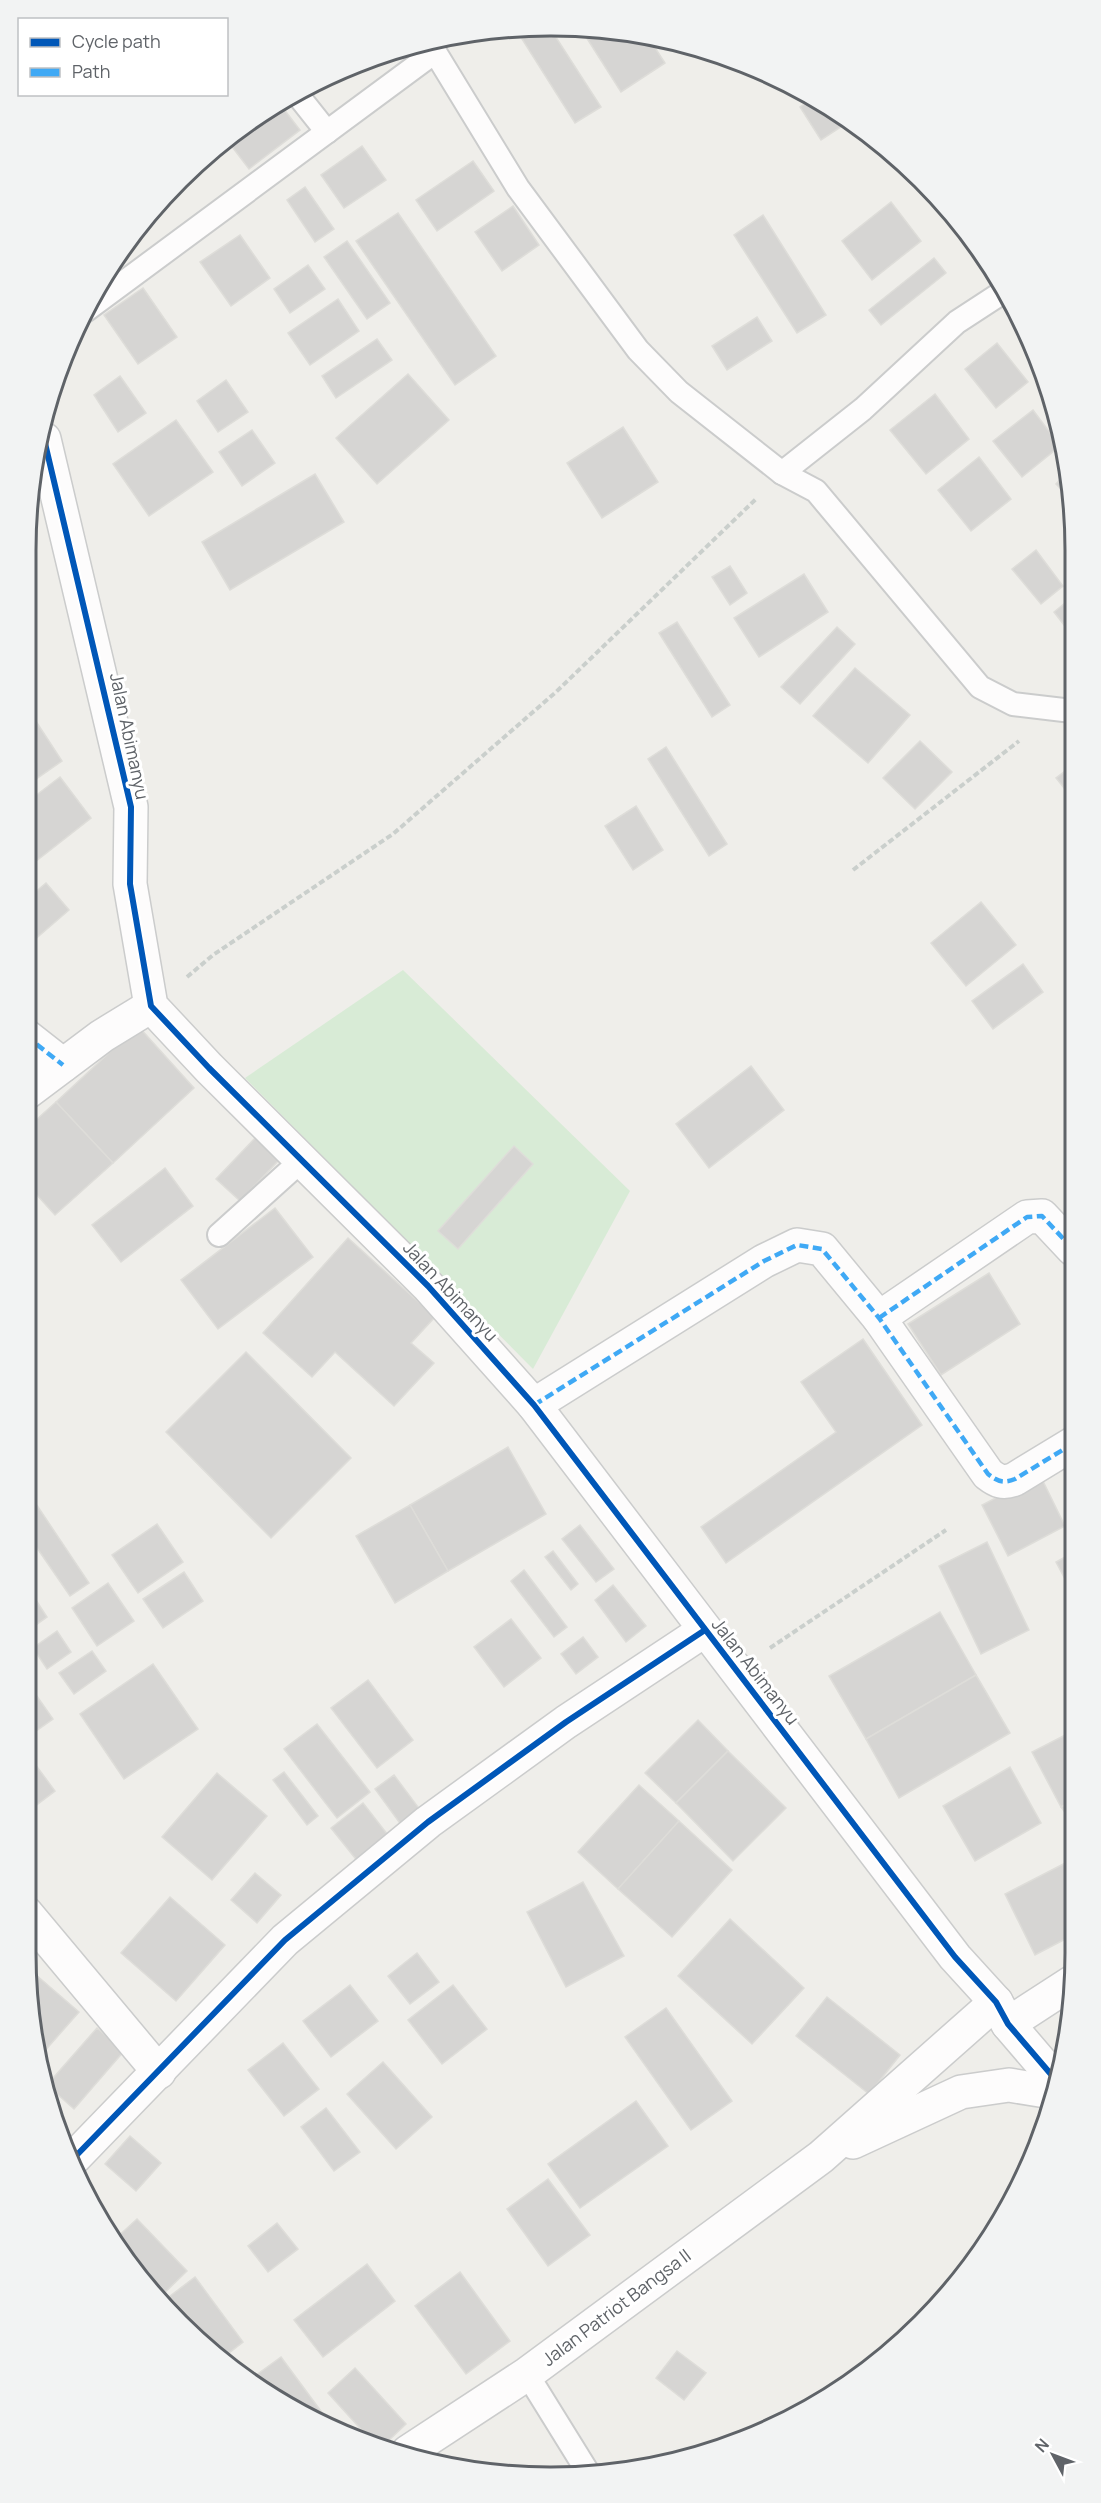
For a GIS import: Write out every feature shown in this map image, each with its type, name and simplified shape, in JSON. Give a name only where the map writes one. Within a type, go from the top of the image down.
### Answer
[{"type":"street","name":"Jalan Abimanyu","points":[[46,449],[131,807],[130,884],[152,1006],[209,1068],[428,1287],[534,1405],[955,1957],[1050,2074]]},
{"type":"street","points":[[36,1085],[102,1036],[152,1006]]},
{"type":"street","points":[[36,1044],[63,1065]]},
{"type":"street","points":[[879,1318],[1027,1217],[1042,1216],[1065,1240]]},
{"type":"street","points":[[534,1405],[764,1261],[797,1245],[822,1249],[879,1318],[988,1473],[996,1481],[1007,1482],[1015,1479],[1065,1448]]},
{"type":"street","points":[[77,2154],[285,1940],[428,1822],[566,1722],[705,1630]]},
{"type":"street","points":[[36,1925],[159,2072]]},
{"type":"street","points":[[821,2157],[1002,2013],[1064,1986]]},
{"type":"street","points":[[821,2157],[961,2092],[1009,2085],[1046,2090]]},
{"type":"street","name":"Jalan Patriot Bangsa II","points":[[414,2448],[527,2374],[821,2157]]},
{"type":"lane","points":[[102,298],[435,52],[518,188],[638,350],[679,392],[782,473],[816,491],[980,687],[1013,704],[1064,711]]},
{"type":"lane","points":[[302,100],[327,132]]},
{"type":"lane","points":[[782,473],[863,409],[957,322],[998,296]]},
{"type":"lane","points":[[219,1235],[302,1160]]},
{"type":"lane","points":[[527,2374],[584,2466]]},
{"type":"path","points":[[152,1006],[213,955],[393,834],[556,692],[717,539],[782,473]]},
{"type":"path","points":[[853,870],[1064,711]]},
{"type":"path","points":[[737,1670],[946,1530]]},
{"type":"green space","points":[[403,970],[630,1191],[533,1369],[245,1078]]},
{"type":"building","points":[[555,36],[601,107],[575,123],[522,39],[525,37]]},
{"type":"building","points":[[586,37],[654,47],[665,63],[621,92]]},
{"type":"building","points":[[805,104],[841,127],[821,140],[800,107]]},
{"type":"building","points":[[285,110],[300,130],[249,169],[232,146]]},
{"type":"building","points":[[362,146],[386,180],[344,208],[321,175]]},
{"type":"building","points":[[473,161],[494,191],[437,231],[416,200]]},
{"type":"building","points":[[305,187],[334,229],[315,242],[287,200]]},
{"type":"building","points":[[891,202],[921,241],[872,280],[842,241]]},
{"type":"building","points":[[513,206],[539,245],[502,271],[475,232]]},
{"type":"building","points":[[398,213],[496,356],[455,385],[356,241]]},
{"type":"building","points":[[763,215],[826,315],[797,333],[734,235]]},
{"type":"building","points":[[240,235],[270,278],[231,306],[200,262]]},
{"type":"building","points":[[347,241],[390,303],[367,319],[324,257]]},
{"type":"building","points":[[934,258],[946,273],[881,325],[869,310]]},
{"type":"building","points":[[308,265],[325,289],[290,313],[274,289]]},
{"type":"building","points":[[143,288],[177,337],[138,364],[104,315]]},
{"type":"building","points":[[338,299],[359,331],[310,365],[288,333]]},
{"type":"building","points":[[757,317],[772,341],[727,370],[712,346]]},
{"type":"building","points":[[377,339],[392,360],[336,398],[322,376]]},
{"type":"building","points":[[997,343],[1028,382],[996,408],[965,369]]},
{"type":"building","points":[[408,374],[449,420],[377,484],[336,438]]},
{"type":"building","points":[[120,376],[146,413],[118,432],[94,395]]},
{"type":"building","points":[[226,380],[248,412],[218,432],[197,401]]},
{"type":"building","points":[[935,394],[969,439],[926,474],[890,430]]},
{"type":"building","points":[[1033,410],[1051,434],[1055,450],[1022,477],[993,441]]},
{"type":"building","points":[[176,420],[213,472],[149,516],[113,464]]},
{"type":"building","points":[[623,427],[658,482],[602,518],[567,463]]},
{"type":"building","points":[[252,430],[275,463],[242,486],[219,452]]},
{"type":"building","points":[[979,457],[1011,499],[971,531],[938,490]]},
{"type":"building","points":[[315,474],[344,522],[230,590],[202,542]]},
{"type":"building","points":[[1060,479],[1062,490],[1056,484]]},
{"type":"building","points":[[1036,550],[1063,586],[1041,604],[1012,569]]},
{"type":"building","points":[[730,566],[747,593],[730,605],[712,577]]},
{"type":"building","points":[[804,574],[828,612],[759,657],[734,618]]},
{"type":"building","points":[[1065,603],[1065,626],[1054,612]]},
{"type":"building","points":[[677,622],[730,705],[712,717],[659,633]]},
{"type":"building","points":[[837,627],[855,644],[800,704],[781,687]]},
{"type":"building","points":[[855,668],[910,715],[868,763],[813,716]]},
{"type":"building","points":[[36,721],[62,761],[36,779]]},
{"type":"building","points":[[920,741],[952,772],[915,809],[883,778]]},
{"type":"building","points":[[666,747],[727,844],[709,856],[648,759]]},
{"type":"building","points":[[1065,771],[1065,789],[1056,778]]},
{"type":"building","points":[[60,777],[91,818],[36,861],[36,795]]},
{"type":"building","points":[[636,806],[663,850],[633,870],[605,826]]},
{"type":"building","points":[[46,883],[69,910],[36,938],[36,892]]},
{"type":"building","points":[[981,902],[1016,945],[966,986],[931,943]]},
{"type":"building","points":[[1023,964],[1043,992],[993,1029],[972,1001]]},
{"type":"building","points":[[138,1026],[194,1088],[113,1163],[56,1102]]},
{"type":"building","points":[[751,1066],[784,1110],[709,1168],[676,1124]]},
{"type":"building","points":[[56,1102],[113,1163],[55,1215],[36,1194],[36,1120]]},
{"type":"building","points":[[256,1137],[280,1159],[240,1201],[216,1179]]},
{"type":"building","points":[[514,1146],[533,1164],[458,1249],[438,1231]]},
{"type":"building","points":[[165,1168],[193,1206],[121,1262],[92,1225]]},
{"type":"building","points":[[275,1208],[313,1257],[218,1329],[181,1280]]},
{"type":"building","points":[[348,1238],[435,1317],[411,1343],[434,1363],[394,1406],[335,1352],[312,1377],[263,1333]]},
{"type":"building","points":[[989,1273],[1020,1324],[941,1375],[908,1324]]},
{"type":"building","points":[[863,1339],[922,1425],[726,1563],[701,1527],[836,1432],[801,1382]]},
{"type":"building","points":[[246,1352],[351,1458],[271,1538],[166,1432]]},
{"type":"building","points":[[508,1447],[546,1514],[448,1571],[410,1505]]},
{"type":"building","points":[[1040,1475],[1065,1526],[1008,1556],[982,1505]]},
{"type":"building","points":[[36,1504],[89,1583],[70,1596],[36,1547]]},
{"type":"building","points":[[410,1505],[448,1571],[395,1603],[356,1536]]},
{"type":"building","points":[[157,1524],[183,1562],[138,1593],[112,1555]]},
{"type":"building","points":[[580,1525],[614,1569],[596,1582],[562,1539]]},
{"type":"building","points":[[987,1542],[1029,1630],[981,1654],[939,1566]]},
{"type":"building","points":[[553,1551],[578,1584],[571,1590],[545,1557]]},
{"type":"building","points":[[1065,1557],[1065,1579],[1056,1562]]},
{"type":"building","points":[[524,1570],[567,1627],[554,1637],[511,1581]]},
{"type":"building","points":[[184,1572],[203,1601],[163,1628],[143,1599]]},
{"type":"building","points":[[108,1583],[134,1621],[97,1646],[72,1608]]},
{"type":"building","points":[[613,1585],[646,1626],[626,1642],[595,1600]]},
{"type":"building","points":[[36,1600],[47,1617],[36,1625]]},
{"type":"building","points":[[940,1612],[976,1675],[866,1739],[829,1676]]},
{"type":"building","points":[[511,1619],[541,1658],[504,1687],[474,1647]]},
{"type":"building","points":[[57,1631],[71,1652],[47,1669],[36,1652],[36,1646]]},
{"type":"building","points":[[583,1637],[598,1657],[576,1674],[561,1654]]},
{"type":"building","points":[[92,1651],[106,1671],[74,1694],[59,1673]]},
{"type":"building","points":[[153,1664],[198,1729],[124,1779],[80,1714]]},
{"type":"building","points":[[976,1675],[1010,1733],[899,1798],[866,1739]]},
{"type":"building","points":[[368,1680],[413,1740],[377,1768],[331,1708]]},
{"type":"building","points":[[36,1695],[53,1719],[36,1731]]},
{"type":"building","points":[[698,1720],[728,1751],[676,1803],[645,1773]]},
{"type":"building","points":[[317,1724],[370,1792],[337,1818],[284,1749]]},
{"type":"building","points":[[1065,1735],[1065,1805],[1061,1807],[1032,1752]]},
{"type":"building","points":[[728,1751],[786,1808],[733,1861],[676,1803]]},
{"type":"building","points":[[36,1765],[55,1791],[36,1805]]},
{"type":"building","points":[[1010,1767],[1041,1823],[975,1861],[943,1806]]},
{"type":"building","points":[[284,1772],[318,1816],[307,1825],[273,1780]]},
{"type":"building","points":[[217,1773],[267,1816],[212,1880],[162,1837]]},
{"type":"building","points":[[394,1775],[421,1811],[402,1826],[375,1789]]},
{"type":"building","points":[[639,1785],[679,1821],[618,1889],[578,1852]]},
{"type":"building","points":[[363,1803],[395,1844],[363,1868],[331,1828]]},
{"type":"building","points":[[679,1821],[732,1870],[672,1937],[618,1889]]},
{"type":"building","points":[[1065,1863],[1065,1939],[1035,1955],[1005,1894]]},
{"type":"building","points":[[255,1873],[281,1895],[257,1923],[231,1900]]},
{"type":"building","points":[[583,1882],[624,1956],[566,1987],[527,1912]]},
{"type":"building","points":[[170,1897],[225,1945],[176,2001],[121,1953]]},
{"type":"building","points":[[730,1919],[804,1988],[752,2044],[678,1976]]},
{"type":"building","points":[[417,1953],[439,1982],[410,2004],[388,1976]]},
{"type":"building","points":[[37,1975],[79,2012],[45,2050],[40,2020]]},
{"type":"building","points":[[350,1985],[378,2021],[331,2057],[303,2021]]},
{"type":"building","points":[[453,1985],[487,2029],[442,2064],[408,2020]]},
{"type":"building","points":[[827,1997],[900,2055],[869,2094],[796,2036]]},
{"type":"building","points":[[666,2008],[732,2101],[691,2130],[625,2037]]},
{"type":"building","points":[[97,2028],[124,2051],[74,2109],[56,2093],[52,2079]]},
{"type":"building","points":[[283,2043],[319,2089],[284,2116],[248,2070]]},
{"type":"building","points":[[383,2062],[432,2117],[396,2149],[347,2094]]},
{"type":"building","points":[[636,2101],[668,2146],[580,2208],[548,2164]]},
{"type":"building","points":[[326,2108],[360,2152],[334,2171],[301,2127]]},
{"type":"building","points":[[130,2136],[161,2163],[136,2191],[105,2164]]},
{"type":"building","points":[[548,2179],[590,2235],[548,2266],[507,2209]]},
{"type":"building","points":[[137,2219],[187,2271],[165,2293],[142,2266],[120,2234]]},
{"type":"building","points":[[277,2223],[298,2249],[268,2272],[248,2246]]},
{"type":"building","points":[[367,2264],[395,2301],[323,2357],[294,2320]]},
{"type":"building","points":[[460,2272],[510,2341],[466,2374],[415,2306]]},
{"type":"building","points":[[195,2277],[243,2342],[228,2354],[169,2297]]},
{"type":"building","points":[[677,2351],[706,2373],[684,2400],[656,2378]]},
{"type":"building","points":[[281,2357],[323,2414],[293,2398],[257,2374]]},
{"type":"building","points":[[355,2368],[406,2424],[388,2441],[363,2432],[328,2393]]},
{"type":"marked path","points":[[36,1044],[63,1065]]},
{"type":"marked path","points":[[879,1318],[1027,1217],[1042,1216],[1065,1240]]},
{"type":"marked path","points":[[534,1405],[764,1261],[797,1245],[822,1249],[879,1318],[988,1474],[997,1480],[1011,1481],[1065,1448]]},
{"type":"cycle path","points":[[46,449],[131,807],[130,884],[151,1006],[209,1068],[428,1286],[534,1405],[955,1957],[996,2002],[1008,2024],[1050,2073]]},
{"type":"cycle path","points":[[77,2154],[285,1940],[428,1822],[566,1722],[705,1630]]}]
